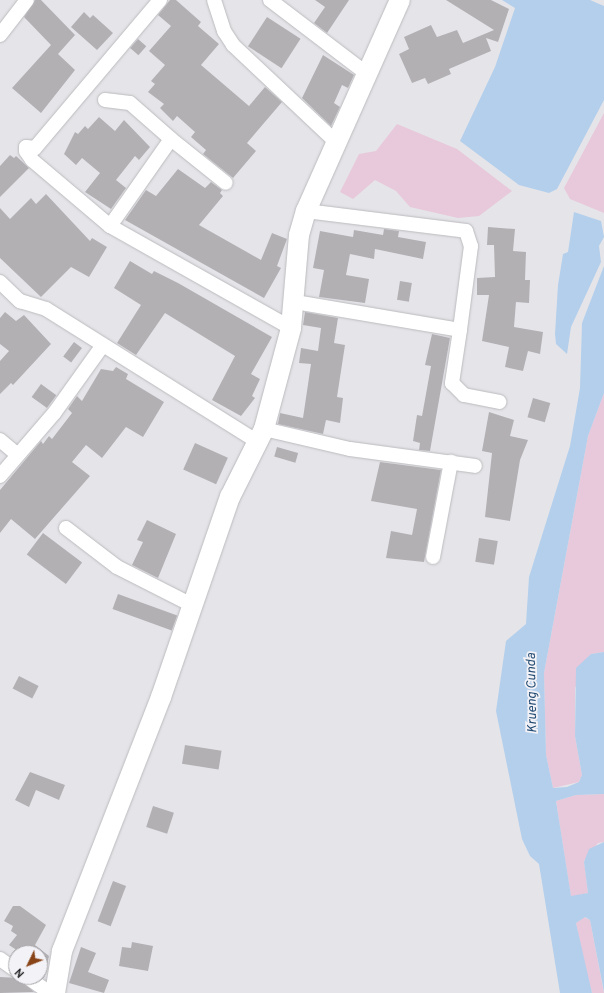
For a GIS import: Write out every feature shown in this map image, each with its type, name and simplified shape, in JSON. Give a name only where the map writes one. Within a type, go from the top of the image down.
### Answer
[{"type":"street","points":[[0,35],[27,0]]},
{"type":"street","points":[[160,0],[35,148],[26,147],[32,160],[110,226],[291,328]]},
{"type":"street","points":[[214,0],[224,31],[233,45],[336,142]]},
{"type":"street","points":[[270,0],[367,74]]},
{"type":"street","points":[[55,993],[62,951],[128,785],[230,497],[261,436],[291,328],[295,302],[300,235],[306,211],[400,0]]},
{"type":"street","points":[[105,100],[130,103],[226,184]]},
{"type":"street","points":[[110,226],[172,139]]},
{"type":"street","points":[[306,211],[466,231],[471,246],[452,383],[464,395],[499,402]]},
{"type":"street","points":[[0,282],[20,301],[46,309],[103,345],[261,436],[475,466]]},
{"type":"street","points":[[295,302],[460,330]]},
{"type":"street","points":[[0,476],[55,412],[103,345]]},
{"type":"street","points":[[0,440],[18,454]]},
{"type":"street","points":[[433,556],[451,462]]},
{"type":"street","points":[[66,528],[117,567],[192,605]]},
{"type":"street","points":[[38,985],[50,993]]},
{"type":"shaded area","points":[[604,113],[604,213],[570,199],[564,188]]},
{"type":"shaded area","points":[[397,124],[457,149],[512,191],[479,216],[458,218],[410,207],[396,191],[375,180],[353,199],[340,192],[359,154],[376,151]]},
{"type":"shaded area","points":[[604,393],[604,652],[591,654],[575,688],[575,736],[582,775],[579,782],[553,788],[546,755],[544,673],[588,436]]},
{"type":"shaded area","points":[[604,794],[604,842],[598,843],[584,861],[588,893],[571,897],[556,801],[576,795]]},
{"type":"shaded area","points":[[584,917],[590,920],[604,993],[592,993],[585,968],[576,923]]},
{"type":"water","points":[[502,0],[590,0],[604,6],[604,100],[557,189],[549,193],[519,185],[460,141],[495,67],[515,8]]},
{"type":"water","points":[[574,212],[601,221],[604,237],[599,246],[601,262],[571,327],[567,354],[556,344],[555,334],[558,285],[563,254],[568,252]]},
{"type":"water","name":"Krueng Cunda","points":[[604,266],[604,393],[588,436],[544,673],[546,755],[553,788],[567,787],[579,782],[582,775],[575,736],[576,668],[591,654],[604,652],[604,794],[576,795],[556,801],[571,896],[588,893],[584,862],[589,849],[604,842],[604,992],[590,920],[585,917],[576,923],[592,993],[560,993],[539,864],[530,856],[522,839],[496,711],[506,641],[526,624],[529,577],[570,446],[580,388],[582,323]]},
{"type":"building","points":[[35,0],[41,0],[75,35],[58,54],[75,70],[41,113],[12,88],[51,45],[24,17]]},
{"type":"building","points":[[170,0],[176,0],[201,22],[198,26],[219,44],[201,65],[249,106],[265,87],[282,102],[247,143],[256,151],[233,178],[203,154],[206,150],[191,137],[195,132],[177,116],[173,121],[160,108],[164,104],[148,92],[155,84],[151,81],[165,65],[149,51],[171,26],[158,15]]},
{"type":"building","points":[[315,0],[349,0],[327,33],[314,23],[325,7]]},
{"type":"building","points":[[446,0],[491,0],[509,9],[498,42],[486,38],[491,51],[449,69],[451,74],[428,84],[425,78],[412,83],[399,54],[409,49],[404,37],[431,25],[437,37],[457,30],[463,43],[494,30]]},
{"type":"building","points":[[84,12],[90,18],[93,15],[113,33],[97,50],[71,27]]},
{"type":"building","points":[[267,17],[301,39],[281,68],[248,46]]},
{"type":"building","points":[[138,39],[146,46],[138,55],[130,48]]},
{"type":"building","points":[[323,55],[354,75],[348,88],[342,85],[334,103],[340,107],[331,126],[302,98]]},
{"type":"building","points":[[99,117],[115,131],[124,120],[150,147],[139,160],[135,156],[116,180],[126,188],[111,209],[85,192],[100,173],[82,158],[76,165],[64,154],[75,132],[78,134],[85,126],[88,129]]},
{"type":"building","points":[[10,155],[14,158],[16,156],[29,168],[0,197],[0,166]]},
{"type":"building","points":[[178,169],[205,188],[211,182],[222,190],[220,193],[223,196],[199,225],[261,260],[272,233],[287,239],[277,266],[281,268],[264,298],[125,220],[146,190],[156,196]]},
{"type":"building","points":[[46,194],[90,241],[92,238],[107,247],[89,277],[71,267],[41,297],[0,258],[0,208],[10,219],[31,198],[36,204]]},
{"type":"building","points":[[488,227],[515,229],[513,251],[526,252],[525,280],[530,280],[529,303],[516,302],[514,327],[543,332],[540,354],[528,351],[523,371],[505,367],[509,347],[482,341],[489,295],[477,295],[477,278],[495,277],[494,245],[487,245]]},
{"type":"building","points":[[384,229],[399,231],[398,237],[426,242],[423,259],[375,249],[374,259],[350,254],[346,275],[369,279],[365,303],[319,297],[324,270],[313,268],[320,231],[353,237],[354,230],[383,235]]},
{"type":"building","points":[[130,261],[152,274],[154,271],[178,283],[272,337],[251,374],[260,379],[252,396],[255,398],[241,416],[212,400],[235,356],[165,313],[136,355],[117,343],[141,305],[114,288]]},
{"type":"building","points":[[400,281],[412,283],[409,302],[397,300]]},
{"type":"building","points":[[5,312],[16,321],[24,315],[51,344],[13,385],[11,383],[0,394],[0,361],[9,351],[0,344],[0,318]]},
{"type":"building","points":[[305,312],[338,318],[334,343],[345,345],[337,397],[343,398],[340,423],[326,420],[323,434],[278,424],[280,413],[303,418],[311,364],[299,363],[301,348],[318,351],[321,328],[303,325]]},
{"type":"building","points":[[432,334],[450,338],[430,451],[419,450],[420,443],[413,441],[417,415],[422,416],[431,366],[425,365]]},
{"type":"building","points":[[74,342],[82,348],[71,362],[63,356]]},
{"type":"building","points":[[116,367],[128,374],[126,379],[164,402],[143,437],[126,427],[102,458],[86,445],[72,462],[90,476],[35,539],[11,519],[0,533],[0,490],[41,441],[43,444],[49,436],[52,439],[72,413],[68,409],[77,396],[82,401],[101,369],[113,371]]},
{"type":"building","points":[[41,384],[56,395],[47,408],[32,397]]},
{"type":"building","points":[[533,398],[550,403],[545,422],[527,417]]},
{"type":"building","points":[[489,412],[514,420],[510,436],[528,440],[520,460],[510,521],[485,517],[492,453],[482,451]]},
{"type":"building","points":[[195,443],[228,458],[216,484],[183,469]]},
{"type":"building","points":[[277,447],[298,453],[295,463],[274,457]]},
{"type":"building","points":[[380,462],[441,470],[424,562],[386,558],[391,531],[412,535],[417,509],[371,501]]},
{"type":"building","points":[[147,520],[176,534],[158,578],[132,565],[143,542],[137,540]]},
{"type":"building","points":[[43,533],[82,562],[66,584],[27,555]]},
{"type":"building","points":[[479,538],[498,541],[494,565],[475,562]]},
{"type":"building","points":[[118,594],[177,616],[172,631],[113,609]]},
{"type":"building","points":[[19,676],[39,686],[32,698],[13,688]]},
{"type":"building","points":[[185,745],[222,751],[219,770],[182,764]]},
{"type":"building","points":[[30,772],[65,785],[59,800],[36,790],[29,807],[15,800]]},
{"type":"building","points":[[153,806],[174,813],[167,834],[146,827]]},
{"type":"building","points":[[113,881],[126,886],[111,926],[98,921]]},
{"type":"building","points":[[13,906],[20,906],[46,925],[35,945],[9,945],[17,935],[11,931],[13,926],[4,921]]},
{"type":"building","points":[[132,942],[153,946],[148,971],[119,966],[122,947],[131,948]]},
{"type":"building","points":[[81,947],[96,953],[88,972],[109,980],[104,993],[69,983]]},
{"type":"building","points":[[0,977],[8,977],[8,985],[26,985],[34,992],[0,993]]}]
